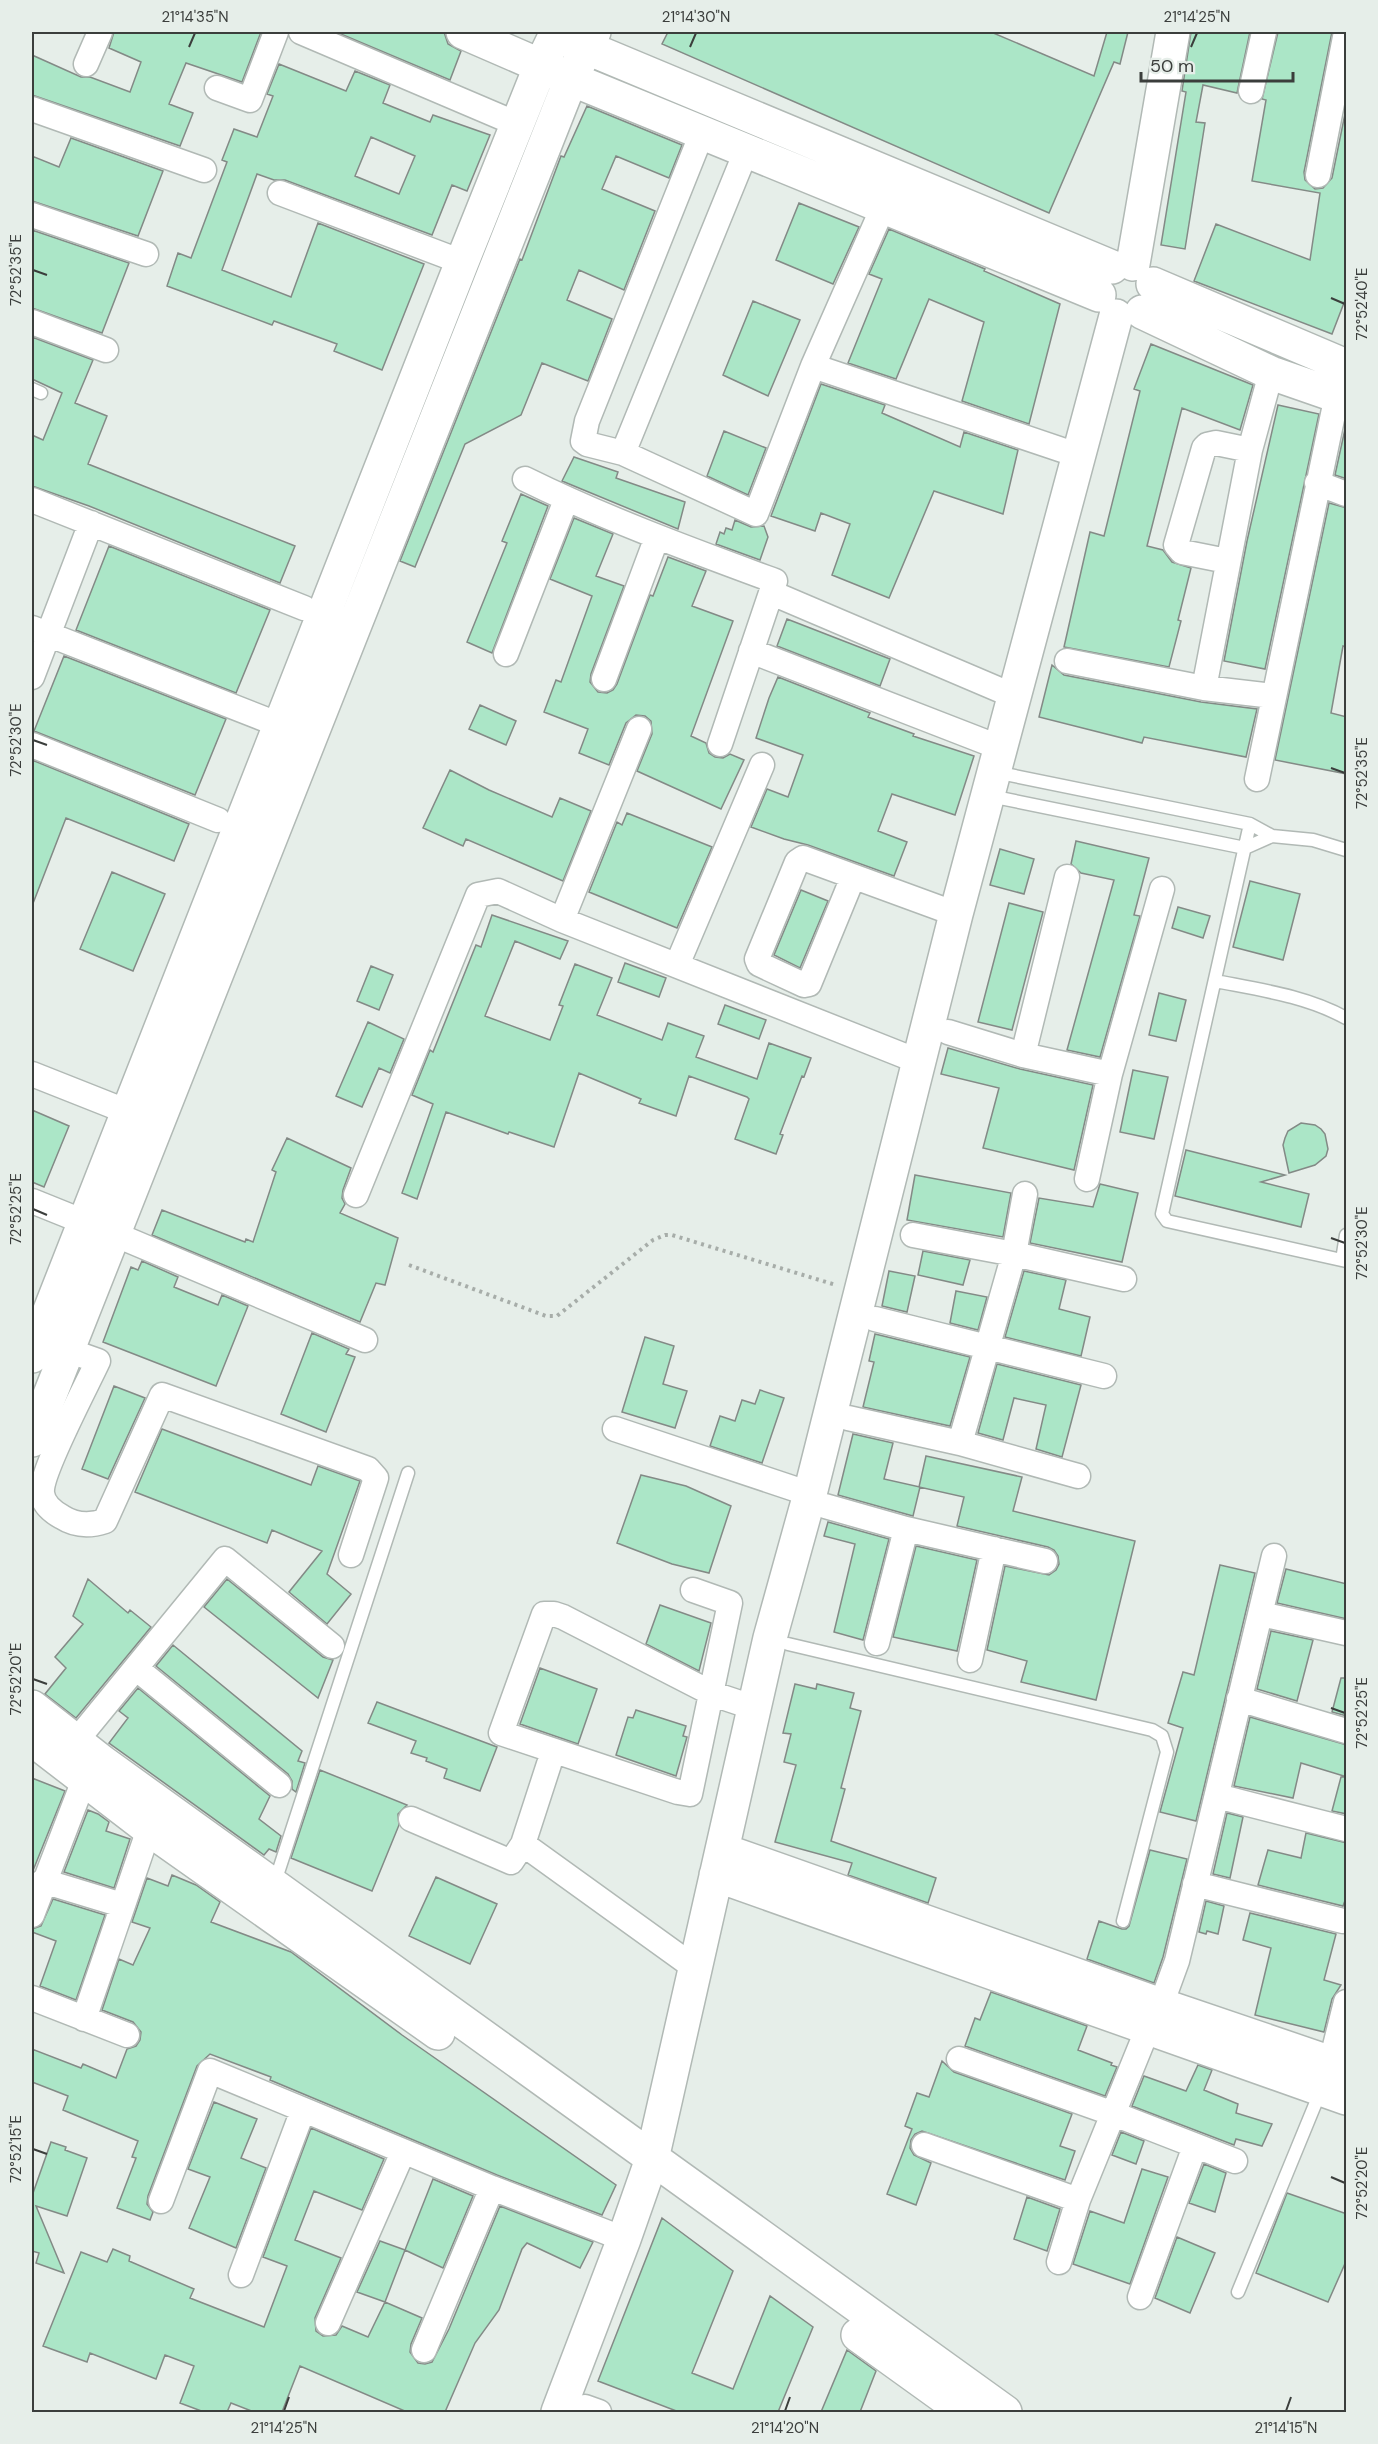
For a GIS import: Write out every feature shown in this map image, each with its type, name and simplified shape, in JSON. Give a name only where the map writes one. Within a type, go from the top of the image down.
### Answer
[{"type":"street","points":[[86,64],[100,32]]},
{"type":"street","points":[[217,88],[250,100],[276,32]]},
{"type":"street","points":[[301,32],[517,124]]},
{"type":"street","points":[[463,32],[702,133],[884,205],[1335,373]]},
{"type":"street","points":[[32,1440],[67,1350],[128,1112],[553,32],[591,39],[1127,294],[1271,373],[1335,373]]},
{"type":"street","points":[[581,2411],[624,2238],[656,2176],[695,1968],[729,1866],[755,1708],[770,1638],[848,1418],[868,1305],[920,1062],[956,914],[1001,778],[1127,294],[1173,32]]},
{"type":"street","points":[[1251,91],[1264,32]]},
{"type":"street","points":[[1318,175],[1346,32]]},
{"type":"street","points":[[32,1356],[99,1228],[310,737],[571,79],[591,39]]},
{"type":"street","points":[[32,109],[204,170]]},
{"type":"street","points":[[702,133],[584,432],[583,441],[622,453],[756,514],[813,366],[884,205]]},
{"type":"street","points":[[622,453],[747,149]]},
{"type":"street","points":[[280,192],[462,262]]},
{"type":"street","points":[[32,215],[146,255]]},
{"type":"street","points":[[581,2411],[656,2176],[729,1866],[788,1644],[818,1500],[868,1305],[948,1032],[975,920],[1014,696],[1077,455],[1127,294]]},
{"type":"street","points":[[32,322],[106,350]]},
{"type":"street","points":[[813,366],[1077,455]]},
{"type":"street","points":[[1204,688],[1227,561],[1251,450],[1271,373]]},
{"type":"street","points":[[1257,779],[1317,483],[1335,373]]},
{"type":"street","points":[[1227,561],[1182,552],[1176,544],[1204,448],[1216,443],[1251,450]]},
{"type":"street","points":[[525,479],[566,500],[775,581],[720,744]]},
{"type":"street","points":[[1317,483],[1347,494]]},
{"type":"street","points":[[32,500],[304,608]]},
{"type":"street","points":[[506,654],[566,500]]},
{"type":"street","points":[[32,677],[40,631],[91,523]]},
{"type":"street","points":[[604,679],[657,537]]},
{"type":"street","points":[[772,593],[1014,696]]},
{"type":"street","points":[[40,631],[310,737]]},
{"type":"street","points":[[751,651],[1001,778]]},
{"type":"street","points":[[1067,661],[1204,688],[1273,696]]},
{"type":"street","points":[[562,920],[639,729]]},
{"type":"street","points":[[32,746],[218,820]]},
{"type":"street","points":[[677,964],[762,765]]},
{"type":"street","points":[[853,877],[808,984],[804,985],[759,964],[757,959],[799,860],[803,858],[956,914]]},
{"type":"street","points":[[1023,1055],[1067,877]]},
{"type":"street","points":[[1087,1179],[1110,1074],[1162,889]]},
{"type":"street","points":[[356,1195],[478,896],[498,891],[562,920],[920,1062]]},
{"type":"street","points":[[948,1032],[1023,1055],[1110,1074]]},
{"type":"street","points":[[32,1074],[128,1112]]},
{"type":"street","points":[[960,1443],[1014,1254],[1025,1194]]},
{"type":"street","points":[[32,1201],[365,1340]]},
{"type":"street","points":[[913,1234],[1124,1279]]},
{"type":"street","points":[[868,1305],[988,1346],[1104,1376]]},
{"type":"street","points":[[67,1350],[98,1361],[46,1473],[42,1494],[50,1510],[69,1522],[91,1526],[105,1521],[162,1395],[368,1469],[376,1478],[351,1555]]},
{"type":"street","points":[[848,1418],[960,1443],[1078,1476]]},
{"type":"street","points":[[615,1429],[906,1529],[1046,1561]]},
{"type":"street","points":[[877,1643],[906,1529]]},
{"type":"street","points":[[970,1660],[994,1549]]},
{"type":"street","points":[[1059,2262],[1078,2200],[1177,1961],[1274,1556]]},
{"type":"street","points":[[32,1915],[80,1761],[137,1670],[225,1559],[332,1646]]},
{"type":"street","points":[[693,1590],[730,1603],[712,1694],[690,1794],[501,1733],[544,1614],[563,1617],[712,1694],[755,1708]]},
{"type":"street","points":[[1261,1614],[1347,1632]]},
{"type":"street","points":[[137,1670],[279,1785]]},
{"type":"street","points":[[1239,1699],[1347,1731]]},
{"type":"street","points":[[32,1707],[80,1761]]},
{"type":"street","points":[[32,1739],[80,1761],[656,2176],[1005,2412]]},
{"type":"street","points":[[411,1819],[511,1862],[523,1844],[549,1764]]},
{"type":"street","points":[[1217,1796],[1347,1829]]},
{"type":"street","points":[[84,2019],[122,1905],[158,1818]]},
{"type":"street","points":[[523,1844],[695,1968]]},
{"type":"street","points":[[729,1866],[1336,2079],[1347,2002]]},
{"type":"street","points":[[43,1881],[122,1905]]},
{"type":"street","points":[[1195,1884],[1343,1921]]},
{"type":"street","points":[[32,1998],[127,2035]]},
{"type":"street","points":[[959,2059],[1114,2114],[1235,2161]]},
{"type":"street","points":[[161,2201],[210,2071],[492,2188],[624,2238]]},
{"type":"street","points":[[241,2275],[303,2110]]},
{"type":"street","points":[[924,2145],[1078,2200]]},
{"type":"street","points":[[1140,2297],[1195,2146]]},
{"type":"street","points":[[328,2323],[403,2151]]},
{"type":"street","points":[[656,2176],[959,2410]]},
{"type":"street","points":[[424,2350],[492,2188]]},
{"type":"lane","points":[[1001,778],[1250,824],[1272,836],[1313,840],[1347,850]]},
{"type":"lane","points":[[1001,778],[1245,848],[1272,836]]},
{"type":"lane","points":[[1250,824],[1162,1214],[1167,1221],[1344,1260],[1347,1235]]},
{"type":"lane","points":[[1215,981],[1290,996],[1324,1006],[1347,1018]]},
{"type":"lane","points":[[268,1897],[408,1473]]},
{"type":"lane","points":[[788,1644],[1152,1730],[1162,1736],[1167,1752],[1123,1921]]},
{"type":"lane","points":[[1238,2292],[1336,2079]]},
{"type":"path","points":[[409,1265],[537,1315],[557,1316],[653,1240],[672,1235],[868,1305]]},
{"type":"building","points":[[114,32],[261,32],[242,82],[186,63],[169,104],[193,113],[180,146],[32,95],[32,55],[81,77],[90,77],[130,92],[141,62],[109,48]]},
{"type":"building","points":[[336,32],[444,32],[448,44],[461,51],[450,80]]},
{"type":"building","points":[[668,32],[991,32],[1094,76],[1107,32],[1128,32],[1120,64],[1114,62],[1049,213],[662,44]]},
{"type":"building","points":[[1191,32],[1250,32],[1237,93],[1203,85],[1196,122],[1205,123],[1185,249],[1161,245],[1186,92],[1182,91]]},
{"type":"building","points":[[1278,32],[1332,32],[1304,172],[1305,180],[1315,189],[1323,188],[1332,178],[1347,104],[1347,295],[1332,334],[1194,281],[1216,224],[1310,260],[1320,193],[1252,181],[1266,100],[1262,99]]},
{"type":"building","points":[[279,64],[346,91],[355,71],[390,85],[383,103],[430,122],[433,115],[490,135],[467,191],[452,185],[432,235],[285,180],[274,180],[257,174],[222,270],[291,297],[318,223],[424,264],[382,370],[334,351],[337,344],[274,321],[272,325],[167,286],[178,253],[191,258],[227,162],[222,160],[234,129],[257,137],[273,96],[267,94]],"holes":[[[371,137],[415,156],[399,194],[355,176]]]},
{"type":"building","points":[[587,106],[682,145],[669,178],[616,156],[602,189],[655,211],[624,290],[579,270],[567,300],[612,319],[588,381],[542,363],[521,415],[465,444],[415,567],[400,561],[520,259],[522,260],[561,156],[564,157]]},
{"type":"building","points":[[71,138],[163,171],[138,236],[32,201],[32,156],[59,167]]},
{"type":"building","points":[[799,203],[859,227],[833,284],[776,260]]},
{"type":"building","points":[[889,229],[985,269],[984,271],[1060,304],[1029,424],[962,401],[984,322],[929,299],[896,379],[848,363],[882,279],[869,274]]},
{"type":"building","points":[[32,230],[129,263],[102,333],[32,308]]},
{"type":"building","points":[[753,301],[800,320],[768,396],[723,375]]},
{"type":"building","points":[[32,337],[93,360],[75,403],[107,416],[88,464],[295,546],[280,583],[89,506],[32,486],[32,435],[43,440],[62,393],[32,379]]},
{"type":"building","points":[[1151,344],[1253,385],[1240,430],[1182,408],[1147,546],[1163,550],[1172,562],[1191,568],[1169,667],[1064,647],[1090,532],[1104,536],[1140,391],[1134,389]]},
{"type":"building","points":[[821,384],[885,405],[882,413],[960,447],[964,432],[1018,450],[1003,514],[934,491],[889,598],[832,575],[850,524],[821,513],[815,531],[771,516]]},
{"type":"building","points":[[1278,405],[1319,414],[1265,669],[1224,661],[1247,541]]},
{"type":"building","points":[[1347,420],[1347,479],[1335,475]]},
{"type":"building","points":[[724,431],[766,448],[748,495],[707,476]]},
{"type":"building","points":[[574,457],[618,472],[616,478],[685,502],[678,529],[562,481]]},
{"type":"building","points":[[521,494],[548,506],[492,653],[467,642],[507,543],[502,541]]},
{"type":"building","points":[[1329,503],[1347,508],[1347,647],[1343,646],[1331,713],[1347,717],[1347,774],[1275,760]]},
{"type":"building","points":[[574,518],[613,534],[596,576],[624,586],[591,674],[590,682],[598,692],[607,693],[617,684],[650,595],[653,596],[668,557],[706,571],[692,606],[733,621],[691,736],[706,743],[709,753],[715,757],[723,758],[730,754],[744,760],[721,809],[637,771],[652,734],[651,721],[645,716],[636,715],[626,723],[609,765],[579,753],[588,729],[544,712],[556,680],[561,682],[592,596],[550,579]]},
{"type":"building","points":[[735,520],[751,527],[764,526],[768,537],[760,560],[716,544],[720,532],[724,534],[726,528],[732,530]]},
{"type":"building","points":[[109,546],[270,610],[236,693],[76,630]]},
{"type":"building","points":[[787,619],[890,659],[880,686],[777,646]]},
{"type":"building","points":[[64,656],[226,719],[195,795],[34,731]]},
{"type":"building","points":[[1052,665],[1064,675],[1201,702],[1257,709],[1246,757],[1144,737],[1142,743],[1039,717]]},
{"type":"building","points":[[778,677],[870,713],[868,717],[914,734],[913,736],[974,756],[955,815],[892,794],[878,831],[907,842],[894,876],[751,827],[767,789],[788,797],[803,755],[756,738]]},
{"type":"building","points":[[480,705],[516,721],[506,745],[469,729]]},
{"type":"building","points":[[32,760],[189,824],[174,861],[66,818],[32,906]]},
{"type":"building","points":[[450,770],[489,790],[552,817],[560,798],[591,811],[563,881],[466,839],[463,846],[423,828]]},
{"type":"building","points":[[627,813],[712,847],[677,928],[589,892],[617,822],[622,825]]},
{"type":"building","points":[[1076,841],[1149,858],[1134,915],[1140,916],[1100,1057],[1067,1050],[1114,880],[1081,873],[1071,864]]},
{"type":"building","points":[[1000,849],[1034,859],[1024,894],[990,885]]},
{"type":"building","points":[[112,872],[165,894],[133,971],[80,949]]},
{"type":"building","points":[[1250,881],[1300,894],[1283,960],[1233,947]]},
{"type":"building","points":[[801,890],[828,901],[800,968],[774,955]]},
{"type":"building","points":[[1009,903],[1043,912],[1012,1030],[978,1022]]},
{"type":"building","points":[[1178,907],[1210,916],[1203,938],[1172,928]]},
{"type":"building","points":[[492,915],[568,941],[560,959],[515,941],[485,1016],[550,1040],[563,1006],[559,1005],[575,964],[612,978],[597,1015],[662,1040],[668,1023],[704,1036],[696,1057],[757,1079],[769,1043],[811,1058],[780,1134],[783,1135],[776,1154],[735,1139],[749,1099],[747,1097],[689,1076],[676,1116],[639,1103],[641,1099],[579,1073],[554,1147],[509,1132],[508,1134],[446,1112],[417,1199],[402,1193],[433,1104],[412,1095],[430,1050],[433,1052],[476,945],[481,947]]},
{"type":"building","points":[[625,963],[666,978],[659,997],[618,982]]},
{"type":"building","points":[[371,966],[393,975],[379,1010],[357,1001]]},
{"type":"building","points":[[1159,993],[1186,1000],[1176,1041],[1149,1035]]},
{"type":"building","points":[[725,1005],[766,1020],[759,1039],[718,1024]]},
{"type":"building","points":[[368,1022],[404,1039],[390,1073],[379,1068],[362,1107],[336,1096]]},
{"type":"building","points":[[948,1048],[1020,1069],[1093,1085],[1074,1170],[983,1148],[999,1088],[941,1074]]},
{"type":"building","points":[[1133,1070],[1168,1077],[1154,1139],[1120,1132]]},
{"type":"building","points":[[32,1110],[69,1126],[44,1187],[32,1182]]},
{"type":"building","points":[[1301,1123],[1315,1125],[1321,1129],[1325,1134],[1328,1149],[1326,1156],[1315,1165],[1289,1173],[1283,1145],[1288,1131]]},
{"type":"building","points":[[287,1138],[351,1168],[343,1190],[342,1198],[345,1204],[340,1213],[398,1238],[385,1285],[376,1283],[360,1322],[152,1235],[162,1210],[245,1242],[246,1239],[253,1242],[276,1172],[272,1170]]},
{"type":"building","points":[[1186,1150],[1285,1175],[1261,1182],[1309,1194],[1301,1227],[1175,1196]]},
{"type":"building","points":[[915,1175],[1011,1193],[1003,1237],[907,1220]]},
{"type":"building","points":[[1100,1184],[1138,1193],[1122,1262],[1030,1243],[1039,1198],[1093,1207]]},
{"type":"building","points":[[923,1251],[970,1260],[963,1285],[918,1275]]},
{"type":"building","points":[[142,1261],[178,1277],[174,1287],[218,1305],[222,1295],[248,1306],[216,1386],[103,1342],[131,1267],[138,1270]]},
{"type":"building","points":[[889,1271],[915,1276],[907,1312],[882,1306]]},
{"type":"building","points":[[1024,1271],[1066,1280],[1059,1309],[1090,1317],[1081,1356],[1005,1337]]},
{"type":"building","points":[[956,1291],[987,1297],[978,1330],[950,1323]]},
{"type":"building","points":[[312,1333],[349,1349],[346,1354],[355,1357],[326,1432],[281,1414]]},
{"type":"building","points":[[875,1334],[970,1357],[950,1426],[863,1407],[874,1362],[869,1361]]},
{"type":"building","points":[[645,1337],[674,1346],[663,1384],[687,1391],[675,1428],[622,1412]]},
{"type":"building","points":[[997,1364],[1081,1385],[1062,1457],[1036,1449],[1046,1405],[1014,1398],[1003,1440],[978,1433]]},
{"type":"building","points":[[114,1386],[145,1398],[108,1479],[82,1469]]},
{"type":"building","points":[[760,1390],[784,1398],[762,1463],[710,1446],[720,1416],[735,1421],[742,1400],[755,1404]]},
{"type":"building","points":[[162,1429],[311,1485],[318,1466],[360,1481],[327,1574],[351,1594],[327,1624],[289,1592],[322,1551],[272,1530],[267,1543],[135,1492]]},
{"type":"building","points":[[853,1434],[893,1443],[884,1479],[920,1487],[913,1516],[838,1495]]},
{"type":"building","points":[[926,1456],[1022,1477],[1013,1511],[1135,1541],[1096,1700],[1021,1682],[1027,1661],[987,1650],[1005,1566],[1049,1575],[1056,1570],[1059,1564],[1058,1556],[1048,1547],[957,1526],[964,1497],[919,1487]]},
{"type":"building","points":[[641,1475],[686,1486],[731,1506],[709,1573],[672,1564],[617,1543]]},
{"type":"building","points":[[828,1522],[889,1539],[863,1640],[834,1632],[855,1544],[824,1536]]},
{"type":"building","points":[[916,1546],[977,1560],[957,1651],[893,1637]]},
{"type":"building","points":[[1220,1565],[1255,1573],[1196,1821],[1160,1812],[1183,1728],[1168,1723],[1183,1672],[1194,1675]]},
{"type":"building","points":[[1286,1569],[1347,1584],[1347,1619],[1277,1603]]},
{"type":"building","points":[[88,1579],[128,1613],[130,1610],[151,1627],[76,1718],[45,1694],[66,1668],[55,1657],[83,1624],[73,1616]]},
{"type":"building","points":[[227,1579],[323,1657],[333,1660],[318,1698],[204,1607]]},
{"type":"building","points":[[660,1605],[711,1623],[699,1671],[646,1644]]},
{"type":"building","points":[[1271,1631],[1313,1640],[1297,1701],[1257,1689]]},
{"type":"building","points":[[173,1645],[302,1751],[298,1761],[305,1763],[296,1792],[292,1789],[292,1781],[288,1774],[156,1666]]},
{"type":"building","points":[[540,1668],[597,1689],[578,1744],[520,1724]]},
{"type":"building","points":[[1341,1678],[1347,1678],[1347,1716],[1332,1712]]},
{"type":"building","points":[[795,1684],[816,1689],[817,1684],[854,1693],[850,1708],[861,1711],[841,1788],[845,1789],[831,1841],[936,1878],[928,1903],[848,1875],[852,1863],[775,1842],[796,1765],[784,1762],[791,1734],[783,1733]]},
{"type":"building","points":[[138,1688],[270,1796],[259,1819],[281,1836],[276,1852],[269,1849],[264,1855],[109,1743],[128,1718],[119,1711]]},
{"type":"building","points":[[377,1702],[497,1747],[480,1791],[444,1778],[447,1769],[426,1761],[427,1758],[411,1753],[416,1741],[368,1723]]},
{"type":"building","points":[[636,1710],[686,1726],[683,1736],[687,1737],[676,1776],[616,1755],[628,1717],[633,1718]]},
{"type":"building","points":[[1250,1717],[1347,1745],[1347,1777],[1301,1763],[1293,1798],[1234,1786]]},
{"type":"building","points":[[320,1770],[407,1805],[398,1814],[399,1825],[372,1891],[291,1858]]},
{"type":"building","points":[[1341,1777],[1347,1777],[1347,1814],[1332,1811]]},
{"type":"building","points":[[32,1778],[65,1791],[32,1873]]},
{"type":"building","points":[[88,1810],[109,1822],[106,1831],[130,1839],[114,1888],[64,1872]]},
{"type":"building","points":[[1227,1813],[1243,1817],[1230,1878],[1213,1874]]},
{"type":"building","points":[[1306,1833],[1347,1843],[1347,1895],[1343,1906],[1258,1885],[1268,1850],[1301,1858]]},
{"type":"building","points":[[1150,1850],[1187,1859],[1163,1957],[1154,1983],[1087,1959],[1099,1921],[1122,1929],[1129,1926]]},
{"type":"building","points":[[172,1875],[196,1885],[220,1902],[211,1922],[291,1952],[402,2035],[616,2185],[602,2215],[497,2175],[270,2080],[271,2077],[210,2054],[197,2066],[148,2196],[147,2204],[153,2212],[150,2220],[117,2208],[136,2158],[132,2157],[138,2141],[63,2110],[68,2096],[32,2082],[32,2049],[81,2068],[83,2064],[116,2078],[127,2049],[136,2046],[141,2032],[133,2022],[102,2010],[119,1959],[133,1965],[150,1928],[132,1922],[147,1878],[168,1886]]},
{"type":"building","points":[[436,1877],[497,1904],[470,1964],[409,1936]]},
{"type":"building","points":[[53,1899],[105,1915],[76,2000],[40,1986],[56,1941],[32,1932],[32,1929],[41,1926]]},
{"type":"building","points":[[1206,1901],[1224,1906],[1218,1934],[1207,1931],[1206,1934],[1199,1932]]},
{"type":"building","points":[[1250,1913],[1336,1934],[1324,1980],[1341,1985],[1332,1999],[1324,2032],[1255,2015],[1271,1948],[1243,1940]]},
{"type":"building","points":[[991,1992],[1087,2026],[1078,2050],[1117,2067],[1105,2096],[965,2046],[975,2018],[980,2020]]},
{"type":"building","points":[[942,2061],[954,2072],[1072,2114],[1060,2146],[1075,2151],[1065,2180],[922,2131],[915,2134],[910,2148],[914,2155],[931,2163],[916,2205],[887,2194],[912,2129],[905,2126],[917,2093],[929,2097]]},
{"type":"building","points":[[1198,2065],[1212,2070],[1204,2090],[1238,2104],[1236,2113],[1272,2124],[1262,2146],[1236,2139],[1234,2145],[1132,2106],[1144,2076],[1186,2091]]},
{"type":"building","points":[[214,2102],[257,2119],[241,2158],[266,2168],[236,2248],[189,2228],[210,2177],[188,2169]]},
{"type":"building","points":[[311,2128],[384,2159],[362,2210],[314,2191],[295,2240],[341,2258],[315,2318],[316,2331],[323,2336],[336,2335],[342,2326],[368,2337],[385,2302],[422,2318],[410,2352],[418,2363],[432,2362],[449,2329],[500,2206],[593,2242],[580,2268],[527,2243],[522,2249],[499,2310],[475,2343],[445,2412],[407,2412],[300,2366],[282,2412],[254,2412],[231,2403],[227,2412],[204,2412],[180,2403],[194,2366],[165,2355],[156,2379],[90,2353],[87,2362],[43,2346],[81,2252],[107,2262],[113,2249],[130,2256],[129,2261],[194,2289],[190,2298],[264,2327],[287,2266],[263,2257]]},
{"type":"building","points":[[1121,2132],[1144,2141],[1136,2164],[1112,2155]]},
{"type":"building","points":[[51,2142],[87,2158],[67,2216],[36,2206],[64,2273],[36,2263],[39,2253],[32,2251],[32,2196]]},
{"type":"building","points":[[1204,2164],[1226,2173],[1215,2212],[1189,2203]]},
{"type":"building","points":[[1142,2169],[1168,2177],[1130,2284],[1073,2264],[1090,2211],[1124,2223]]},
{"type":"building","points":[[433,2179],[473,2196],[443,2268],[405,2250]]},
{"type":"building","points":[[1287,2193],[1347,2214],[1347,2259],[1328,2302],[1256,2273]]},
{"type":"building","points":[[1027,2197],[1060,2209],[1047,2251],[1014,2239]]},
{"type":"building","points":[[662,2218],[733,2271],[692,2373],[733,2389],[770,2296],[813,2327],[778,2412],[679,2412],[598,2381]]},
{"type":"building","points":[[1177,2237],[1215,2253],[1190,2313],[1155,2298]]},
{"type":"building","points":[[380,2241],[405,2250],[385,2302],[357,2292]]},
{"type":"building","points":[[847,2350],[876,2371],[860,2412],[821,2412]]}]
